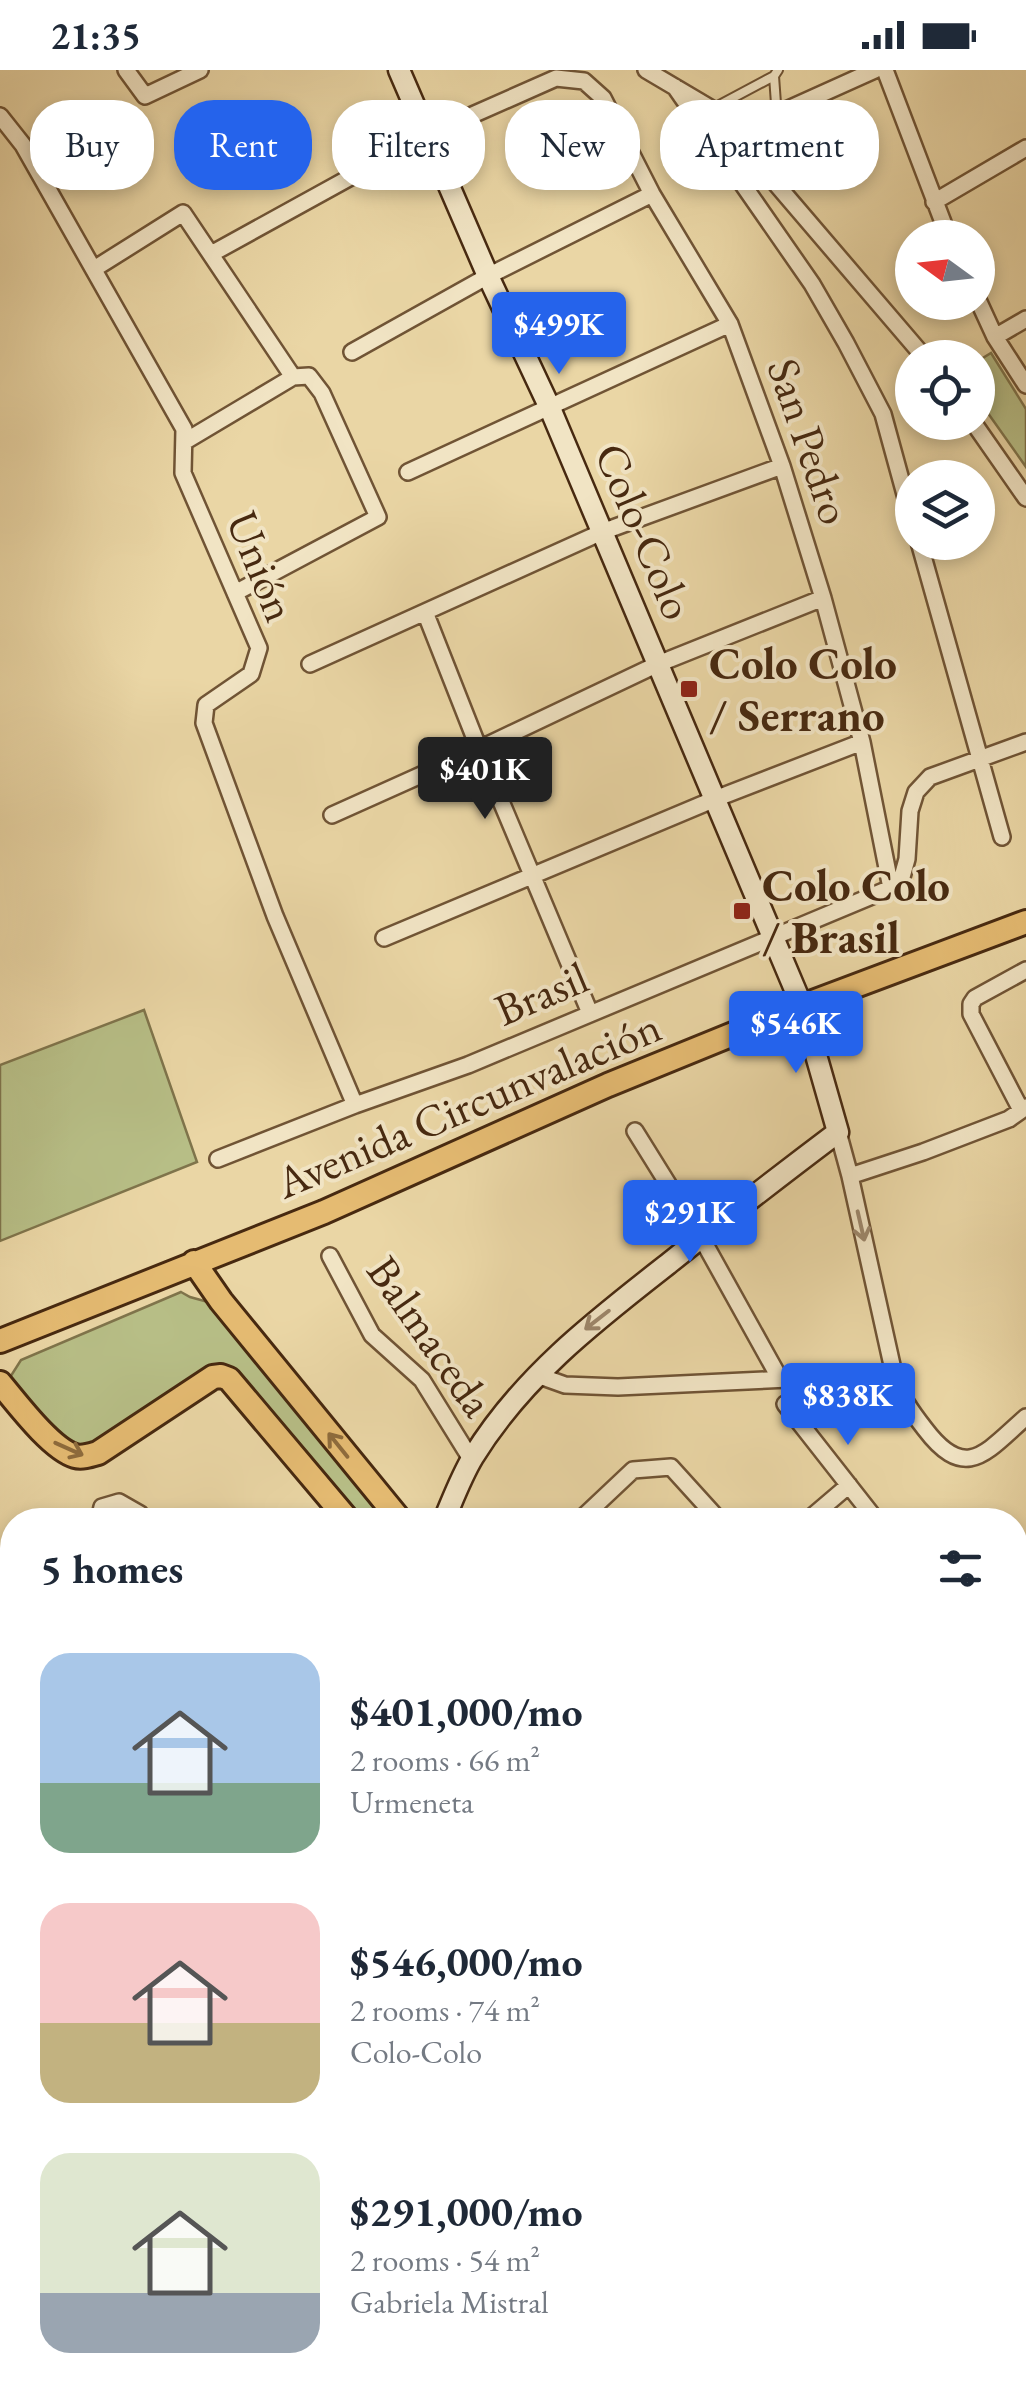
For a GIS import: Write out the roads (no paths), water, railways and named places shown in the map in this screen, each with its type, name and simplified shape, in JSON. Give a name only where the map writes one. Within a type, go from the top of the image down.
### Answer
[{"type":"main road","name":"Avenida Circunvalación","points":[[0,1341],[324,1212],[608,1085],[802,1006],[1026,922]]},
{"type":"main road","points":[[194,1262],[221,1302],[390,1508]]},
{"type":"main road","points":[[0,1383],[56,1445],[74,1456],[87,1456],[98,1453],[213,1377],[225,1377],[338,1508]]},
{"type":"street","points":[[126,70],[145,96],[200,70]]},
{"type":"street","name":"Colo-Colo","points":[[398,70],[411,100]]},
{"type":"street","points":[[646,70],[697,100]]},
{"type":"street","points":[[808,100],[875,70]]},
{"type":"street","points":[[885,70],[941,220]]},
{"type":"street","name":"San Pedro","points":[[485,109],[556,78],[584,81],[603,98],[652,194],[730,324],[782,466],[823,598],[862,742],[891,888]]},
{"type":"street","points":[[675,87],[812,284],[883,414],[896,460]]},
{"type":"street","name":"Unión","points":[[0,116],[24,145],[184,429],[183,473],[259,648],[251,674],[206,705],[204,723],[275,916],[355,1105]]},
{"type":"street","points":[[934,202],[1026,148]]},
{"type":"street","points":[[212,254],[332,188]]},
{"type":"street","name":"Colo-Colo","points":[[451,190],[549,406],[802,1006],[850,1176],[900,1395],[942,1450],[959,1460],[970,1458],[1001,1439],[1026,1417]]},
{"type":"street","points":[[784,190],[911,340]]},
{"type":"street","points":[[352,352],[488,276],[652,194]]},
{"type":"street","points":[[94,269],[183,214],[301,377],[322,393],[378,517],[235,593]]},
{"type":"street","points":[[987,320],[1026,385]]},
{"type":"street","points":[[995,338],[1026,320]]},
{"type":"street","points":[[408,472],[730,324]]},
{"type":"street","points":[[184,442],[301,377]]},
{"type":"street","points":[[986,440],[1026,498]]},
{"type":"street","points":[[310,664],[602,532],[782,466]]},
{"type":"street","points":[[924,560],[1002,836]]},
{"type":"street","points":[[332,814],[658,664],[823,598]]},
{"type":"street","points":[[425,612],[590,1012]]},
{"type":"street","points":[[384,938],[715,799],[862,742]]},
{"type":"street","points":[[891,888],[902,877],[916,792],[930,776],[1026,742]]},
{"type":"street","name":"Brasil","points":[[218,1159],[468,1064],[891,888]]},
{"type":"street","points":[[850,1176],[1008,1119],[1024,1108],[971,1014],[975,998],[1026,970]]},
{"type":"street","points":[[635,1131],[780,1379]]},
{"type":"street","points":[[450,1508],[472,1459],[507,1408],[579,1334],[838,1132]]},
{"type":"street","name":"Balmaceda","points":[[330,1256],[372,1335],[422,1380],[472,1459]]},
{"type":"street","points":[[537,1375],[578,1386],[656,1386],[894,1374]]},
{"type":"street","points":[[785,1404],[866,1508]]},
{"type":"street","points":[[593,1508],[633,1470],[671,1466],[708,1508]]},
{"type":"street","points":[[822,1508],[848,1485]]},
{"type":"street","points":[[102,1508],[119,1502],[130,1508]]},
{"type":"lane","points":[[728,100],[776,73],[777,100]]},
{"type":"place","name":"Colo Colo / Serrano","points":[[689,689]]},
{"type":"place","name":"Colo Colo / Brasil","points":[[742,911]]}]
